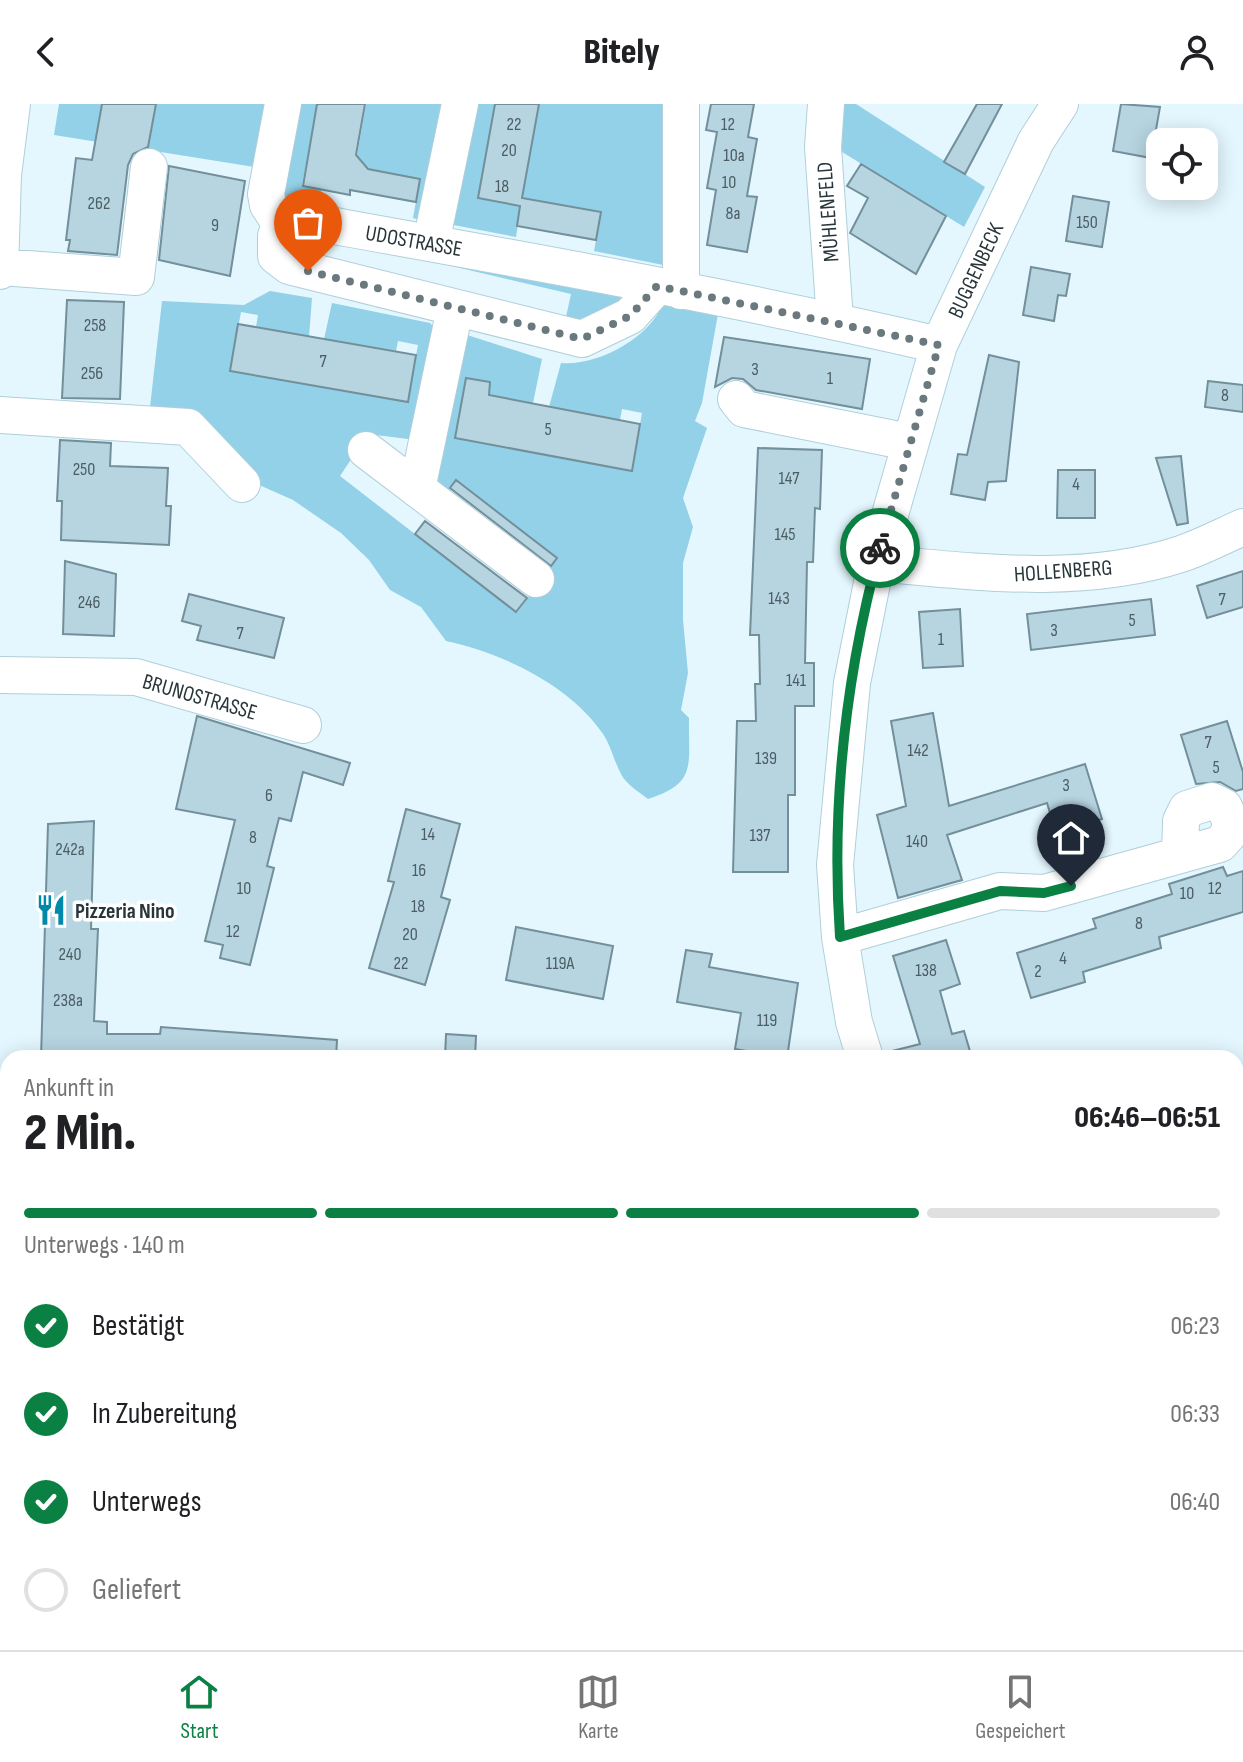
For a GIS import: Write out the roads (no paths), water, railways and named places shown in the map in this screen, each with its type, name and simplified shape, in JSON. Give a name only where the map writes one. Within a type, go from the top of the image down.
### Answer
[{"type":"street","points":[[12,104],[3,175],[0,269],[136,277],[149,167]]},
{"type":"street","points":[[283,104],[266,194],[268,205],[280,223],[276,236],[276,256],[289,266],[582,339],[630,316],[669,289],[681,104]]},
{"type":"street","points":[[431,243],[460,104]]},
{"type":"street","name":"MÜHLENFELD","points":[[826,104],[823,147],[835,321]]},
{"type":"street","name":"BUGGENBECK","points":[[863,1050],[854,1022],[840,937],[835,865],[840,777],[852,683],[876,563],[939,345],[1036,141],[1060,104]]},
{"type":"street","name":"UDOSTRASSE","points":[[280,223],[290,218],[431,243],[835,321],[939,345]]},
{"type":"street","points":[[417,489],[455,309]]},
{"type":"street","points":[[736,399],[744,409],[909,442]]},
{"type":"street","points":[[0,415],[188,427],[242,484]]},
{"type":"street","points":[[366,450],[536,579]]},
{"type":"street","name":"HOLLENBERG","points":[[876,563],[1020,575],[1093,571],[1180,554],[1243,527]]},
{"type":"street","name":"BRUNOSTRASSE","points":[[0,675],[136,677],[303,725]]},
{"type":"street","points":[[840,937],[1000,891],[1044,893],[1180,855]]},
{"type":"place","name":"Pizzeria Nino","points":[[51,910]]}]
